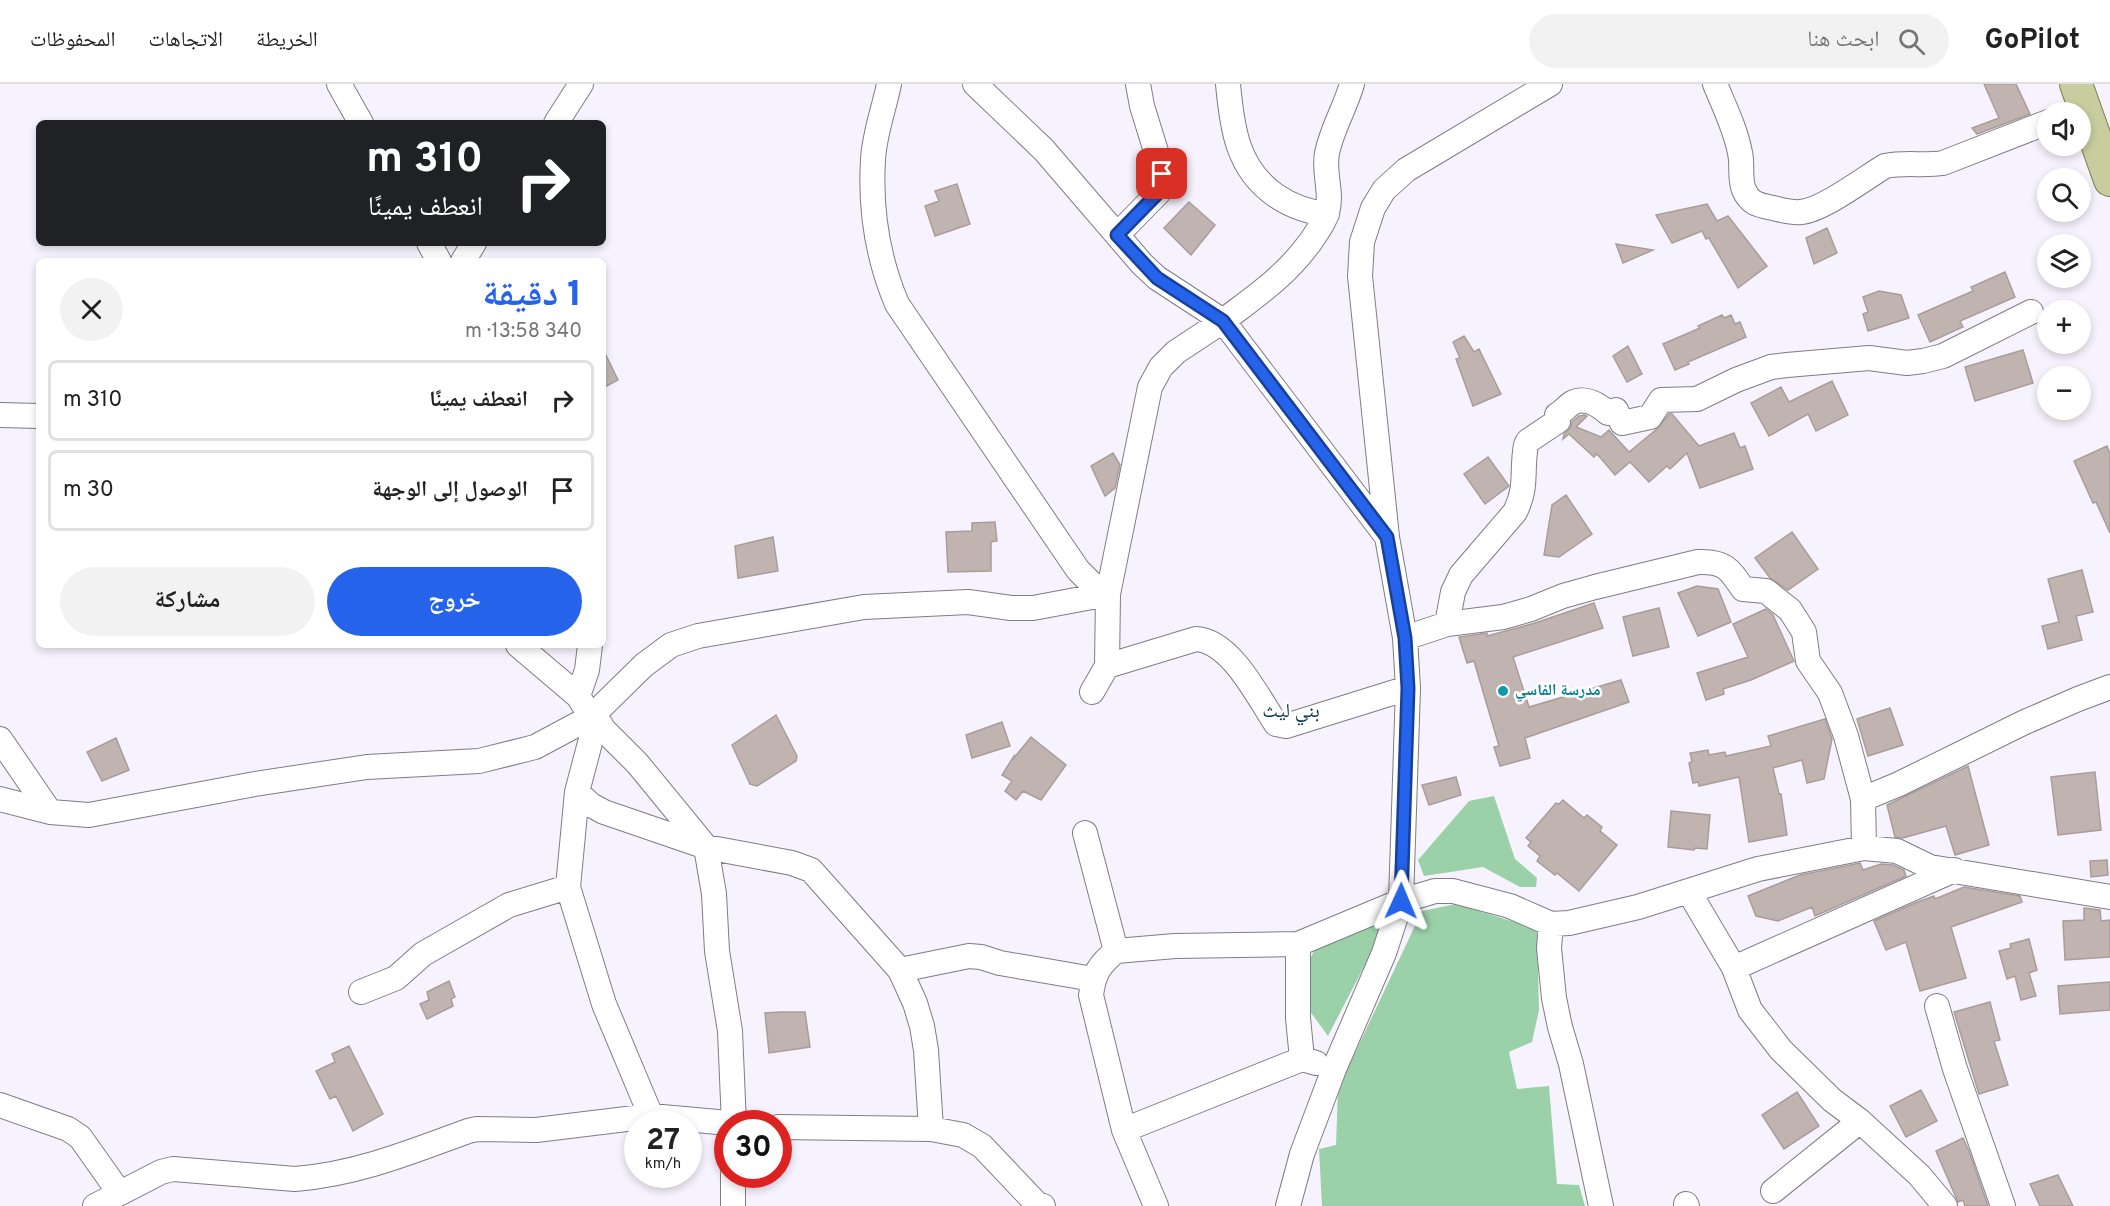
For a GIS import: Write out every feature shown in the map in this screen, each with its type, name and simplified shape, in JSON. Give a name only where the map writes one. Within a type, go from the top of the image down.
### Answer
[{"type":"main road","points":[[2091,135],[2110,180]]},
{"type":"street","points":[[339,84],[359,120]]},
{"type":"street","points":[[558,120],[581,84]]},
{"type":"street","points":[[889,84],[873,160],[874,207],[879,252],[885,276],[897,304],[1078,570],[1092,584],[1108,594]]},
{"type":"street","points":[[975,84],[1044,150],[1157,278],[1223,321],[1387,537]]},
{"type":"street","points":[[1117,235],[1159,192],[1162,184],[1162,174],[1142,106],[1138,84]]},
{"type":"street","points":[[1228,84],[1234,131],[1251,173],[1264,186],[1292,205],[1312,213],[1327,214]]},
{"type":"street","points":[[1092,692],[1107,666],[1108,594],[1150,387],[1161,367],[1176,352],[1223,321],[1282,276],[1303,253],[1327,214],[1330,199],[1325,168],[1327,154],[1352,84]]},
{"type":"street","points":[[1288,1206],[1302,1154],[1334,1069],[1384,953],[1401,901],[1408,688],[1405,638],[1387,537],[1360,276],[1362,242],[1373,208],[1384,190],[1406,170],[1551,84]]},
{"type":"street","points":[[1715,84],[1739,148],[1742,184],[1748,198],[1761,206],[1793,212],[1803,212],[1821,204],[1885,166],[1943,163],[2037,126]]},
{"type":"street","points":[[1447,624],[1457,583],[1515,512],[1520,501],[1525,482],[1528,441],[1558,421],[1557,415],[1572,403],[1581,400],[1597,404],[1608,412],[1616,410],[1622,423],[1650,417],[1661,400],[1697,399],[1736,380],[1771,367],[1869,358],[1906,363],[1943,356],[2031,312]]},
{"type":"street","points":[[0,415],[36,416]]},
{"type":"street","points":[[1405,638],[1447,624],[1503,616],[1531,609],[1563,596],[1698,562],[1711,561],[1722,564],[1743,589],[1766,591],[1790,610],[1804,632],[1808,661],[1830,693],[1839,714],[1863,799],[1864,848]]},
{"type":"street","points":[[648,1110],[604,1004],[568,888],[578,792],[596,721],[644,665],[671,645],[698,636],[864,607],[968,602],[1011,608],[1033,608],[1108,594]]},
{"type":"street","points":[[1107,666],[1196,639],[1214,643],[1234,661],[1276,724],[1282,726],[1408,688]]},
{"type":"street","points":[[522,648],[578,696],[596,721],[637,763],[706,847],[714,894],[717,951],[730,1031],[733,1110]]},
{"type":"street","points":[[578,696],[587,670],[590,648]]},
{"type":"street","points":[[1863,799],[1899,784],[2025,722],[2110,687]]},
{"type":"street","points":[[0,799],[50,812],[89,815],[367,766],[479,761],[535,747],[596,721]]},
{"type":"street","points":[[0,739],[50,812]]},
{"type":"street","points":[[578,792],[591,805],[603,812],[706,847],[792,863],[811,870],[900,970],[915,1003],[922,1026],[926,1050],[931,1129]]},
{"type":"street","points":[[1085,832],[1116,951]]},
{"type":"street","points":[[1156,1206],[1124,1130],[1091,996],[1093,979],[1099,968],[1116,951],[1175,946],[1298,944],[1401,901],[1435,891],[1453,891],[1510,906],[1551,924],[1569,923],[1689,892],[1758,869],[1864,848],[1897,851],[1930,867],[2110,897]]},
{"type":"street","points":[[1734,968],[1954,870]]},
{"type":"street","points":[[361,992],[396,978],[423,954],[509,905],[568,888]]},
{"type":"street","points":[[1689,892],[1734,968],[1750,1010],[1781,1050],[1832,1100],[1860,1121],[1919,1175],[1945,1206]]},
{"type":"street","points":[[1551,924],[1549,948],[1554,998],[1571,1064],[1601,1206]]},
{"type":"street","points":[[1298,944],[1298,1018],[1302,1059]]},
{"type":"street","points":[[900,970],[969,956],[1093,979]]},
{"type":"street","points":[[1937,1006],[1955,1069],[2003,1206]]},
{"type":"street","points":[[1124,1130],[1302,1059],[1334,1069]]},
{"type":"street","points":[[0,1105],[68,1129],[80,1137],[119,1192]]},
{"type":"street","points":[[94,1206],[161,1172],[173,1170],[295,1179],[311,1178],[345,1173],[378,1164],[477,1129],[536,1130],[624,1119]]},
{"type":"street","points":[[1773,1191],[1860,1121]]},
{"type":"street","points":[[792,1127],[931,1129],[963,1135],[973,1139],[996,1160],[1039,1205]]},
{"type":"street","points":[[733,1188],[733,1206]]},
{"type":"green space","points":[[1494,796],[1515,859],[1537,878],[1536,887],[1520,887],[1483,867],[1424,876],[1418,860],[1469,801]]},
{"type":"green space","points":[[1397,903],[1328,1036],[1309,1010],[1310,959],[1319,941]]},
{"type":"green space","points":[[1456,904],[1537,929],[1539,1010],[1532,1042],[1509,1052],[1517,1089],[1549,1086],[1557,1184],[1579,1185],[1585,1206],[1322,1206],[1319,1149],[1336,1145],[1338,1089],[1422,911]]},
{"type":"building","points":[[1984,84],[2016,84],[2030,114],[1977,134],[1972,128],[1999,118]]},
{"type":"building","points":[[957,184],[970,224],[935,236],[925,206],[939,201],[935,191]]},
{"type":"building","points":[[1189,202],[1215,225],[1191,255],[1164,228]]},
{"type":"building","points":[[1707,204],[1717,221],[1728,216],[1767,266],[1738,288],[1709,238],[1706,239],[1702,231],[1672,243],[1656,215]]},
{"type":"building","points":[[1827,228],[1837,253],[1814,264],[1806,238]]},
{"type":"building","points":[[1616,244],[1653,250],[1623,263]]},
{"type":"building","points":[[2005,272],[2015,297],[1960,321],[1963,327],[1930,342],[1918,315],[1973,291],[1971,287]]},
{"type":"building","points":[[1879,291],[1901,295],[1909,318],[1868,331],[1863,314],[1868,312],[1863,297]]},
{"type":"building","points":[[1722,315],[1724,318],[1731,315],[1735,324],[1740,322],[1746,337],[1675,370],[1663,344],[1700,328],[1698,326]]},
{"type":"building","points":[[1464,336],[1474,352],[1479,349],[1501,394],[1473,406],[1456,359],[1460,358],[1453,342]]},
{"type":"building","points":[[1628,346],[1642,374],[1627,382],[1613,356]]},
{"type":"building","points":[[2023,350],[2033,383],[1975,401],[1965,367]]},
{"type":"building","points":[[606,355],[618,380],[606,386]]},
{"type":"building","points":[[1832,381],[1848,415],[1816,431],[1808,414],[1769,436],[1751,403],[1781,387],[1789,402]]},
{"type":"building","points":[[1669,414],[1672,414],[1699,446],[1734,433],[1740,448],[1745,446],[1753,469],[1700,488],[1687,453],[1670,469],[1667,466],[1649,482],[1630,462],[1615,475],[1598,455],[1594,457],[1569,434],[1563,439],[1572,422],[1584,415],[1587,416],[1576,427],[1601,437],[1609,430],[1629,452],[1658,428]]},
{"type":"building","points":[[2107,446],[2110,454],[2110,533],[2074,461]]},
{"type":"building","points":[[1113,453],[1120,465],[1115,488],[1105,496],[1091,466]]},
{"type":"building","points":[[1488,457],[1509,486],[1485,504],[1464,474]]},
{"type":"building","points":[[1566,495],[1592,534],[1559,557],[1544,555],[1552,505]]},
{"type":"building","points":[[995,522],[997,541],[991,542],[991,571],[948,572],[946,532],[972,531],[972,523]]},
{"type":"building","points":[[1792,532],[1818,569],[1788,590],[1770,578],[1755,558]]},
{"type":"building","points":[[773,537],[778,571],[738,578],[735,546]]},
{"type":"building","points":[[2082,570],[2093,612],[2076,616],[2082,640],[2048,649],[2042,626],[2059,622],[2048,579]]},
{"type":"building","points":[[1697,586],[1718,589],[1731,622],[1698,636],[1678,593]]},
{"type":"building","name":"مدرسة الفاسي","points":[[1594,603],[1603,628],[1513,657],[1529,707],[1621,680],[1629,702],[1525,738],[1530,758],[1500,766],[1494,747],[1499,746],[1474,661],[1467,663],[1459,637],[1487,633],[1487,636]]},
{"type":"building","points":[[1659,608],[1669,647],[1633,656],[1623,617]]},
{"type":"building","points":[[1766,609],[1773,615],[1794,661],[1751,680],[1723,689],[1724,694],[1706,700],[1697,673],[1748,657],[1733,624]]},
{"type":"building","points":[[1890,708],[1903,745],[1868,756],[1857,719]]},
{"type":"building","points":[[776,715],[797,756],[796,761],[757,786],[750,784],[732,745]]},
{"type":"building","points":[[1825,719],[1832,739],[1824,779],[1807,783],[1802,760],[1773,768],[1779,794],[1781,794],[1787,835],[1749,842],[1739,777],[1699,786],[1698,782],[1693,783],[1689,763],[1692,761],[1690,753],[1708,750],[1709,755],[1725,752],[1726,756],[1771,746],[1768,736]]},
{"type":"building","points":[[1002,722],[1010,746],[972,758],[966,735]]},
{"type":"building","points":[[1031,737],[1066,765],[1041,800],[1023,791],[1016,800],[1005,791],[1012,781],[1002,775],[1014,756],[1014,758]]},
{"type":"building","points":[[116,738],[129,770],[102,781],[87,752]]},
{"type":"building","points":[[1968,766],[1989,845],[1955,855],[1946,826],[1903,838],[1895,837],[1887,805]]},
{"type":"building","points":[[2095,772],[2101,830],[2058,835],[2051,777]]},
{"type":"building","points":[[1456,777],[1461,795],[1429,805],[1422,785]]},
{"type":"building","points":[[1563,800],[1584,818],[1587,815],[1602,827],[1600,831],[1617,845],[1579,891],[1557,873],[1555,875],[1537,861],[1540,856],[1528,846],[1531,842],[1526,838],[1556,803],[1559,804]]},
{"type":"building","points":[[1671,811],[1710,815],[1707,849],[1668,847]]},
{"type":"building","points":[[2107,860],[2108,875],[2091,877],[2090,861]]},
{"type":"building","points":[[1860,863],[1863,870],[1881,864],[1893,865],[1904,870],[1906,876],[1815,916],[1812,907],[1778,921],[1756,916],[1748,896],[1800,875]]},
{"type":"building","points":[[1964,887],[2020,896],[2022,902],[1951,927],[1966,978],[1920,991],[1906,942],[1886,950],[1874,921],[1915,903],[1934,896],[1935,899]]},
{"type":"building","points":[[2084,908],[2100,910],[2101,921],[2110,920],[2110,957],[2065,960],[2063,921],[2084,920]]},
{"type":"building","points":[[2029,939],[2037,970],[2029,973],[2036,996],[2021,1000],[2015,976],[2007,979],[1999,951],[2011,948],[2010,944]]},
{"type":"building","points":[[449,981],[455,997],[451,999],[453,1006],[427,1019],[420,1004],[429,1000],[427,992]]},
{"type":"building","points":[[2110,982],[2110,1010],[2060,1014],[2058,986]]},
{"type":"building","points":[[1990,1002],[2000,1040],[1994,1041],[2008,1085],[1979,1094],[1954,1012]]},
{"type":"building","points":[[805,1012],[810,1047],[769,1053],[765,1013]]},
{"type":"building","points":[[349,1046],[383,1114],[353,1131],[336,1096],[330,1099],[316,1071],[335,1062],[332,1054]]},
{"type":"building","points":[[1921,1090],[1937,1121],[1906,1137],[1890,1106]]},
{"type":"building","points":[[1797,1092],[1819,1126],[1784,1149],[1762,1115]]},
{"type":"building","points":[[1963,1138],[1988,1206],[1965,1206],[1963,1200],[1958,1202],[1936,1151]]},
{"type":"building","points":[[2058,1175],[2073,1206],[2040,1206],[2030,1184]]},
{"type":"place","name":"مدرسة الفاسي","points":[[1503,691]]},
{"type":"district","name":"بني ليث","points":[[1291,712]]},
{"type":"route","points":[[1162,174],[1159,192],[1117,235],[1157,278],[1223,321],[1387,537],[1405,638],[1408,688],[1401,901]]}]
